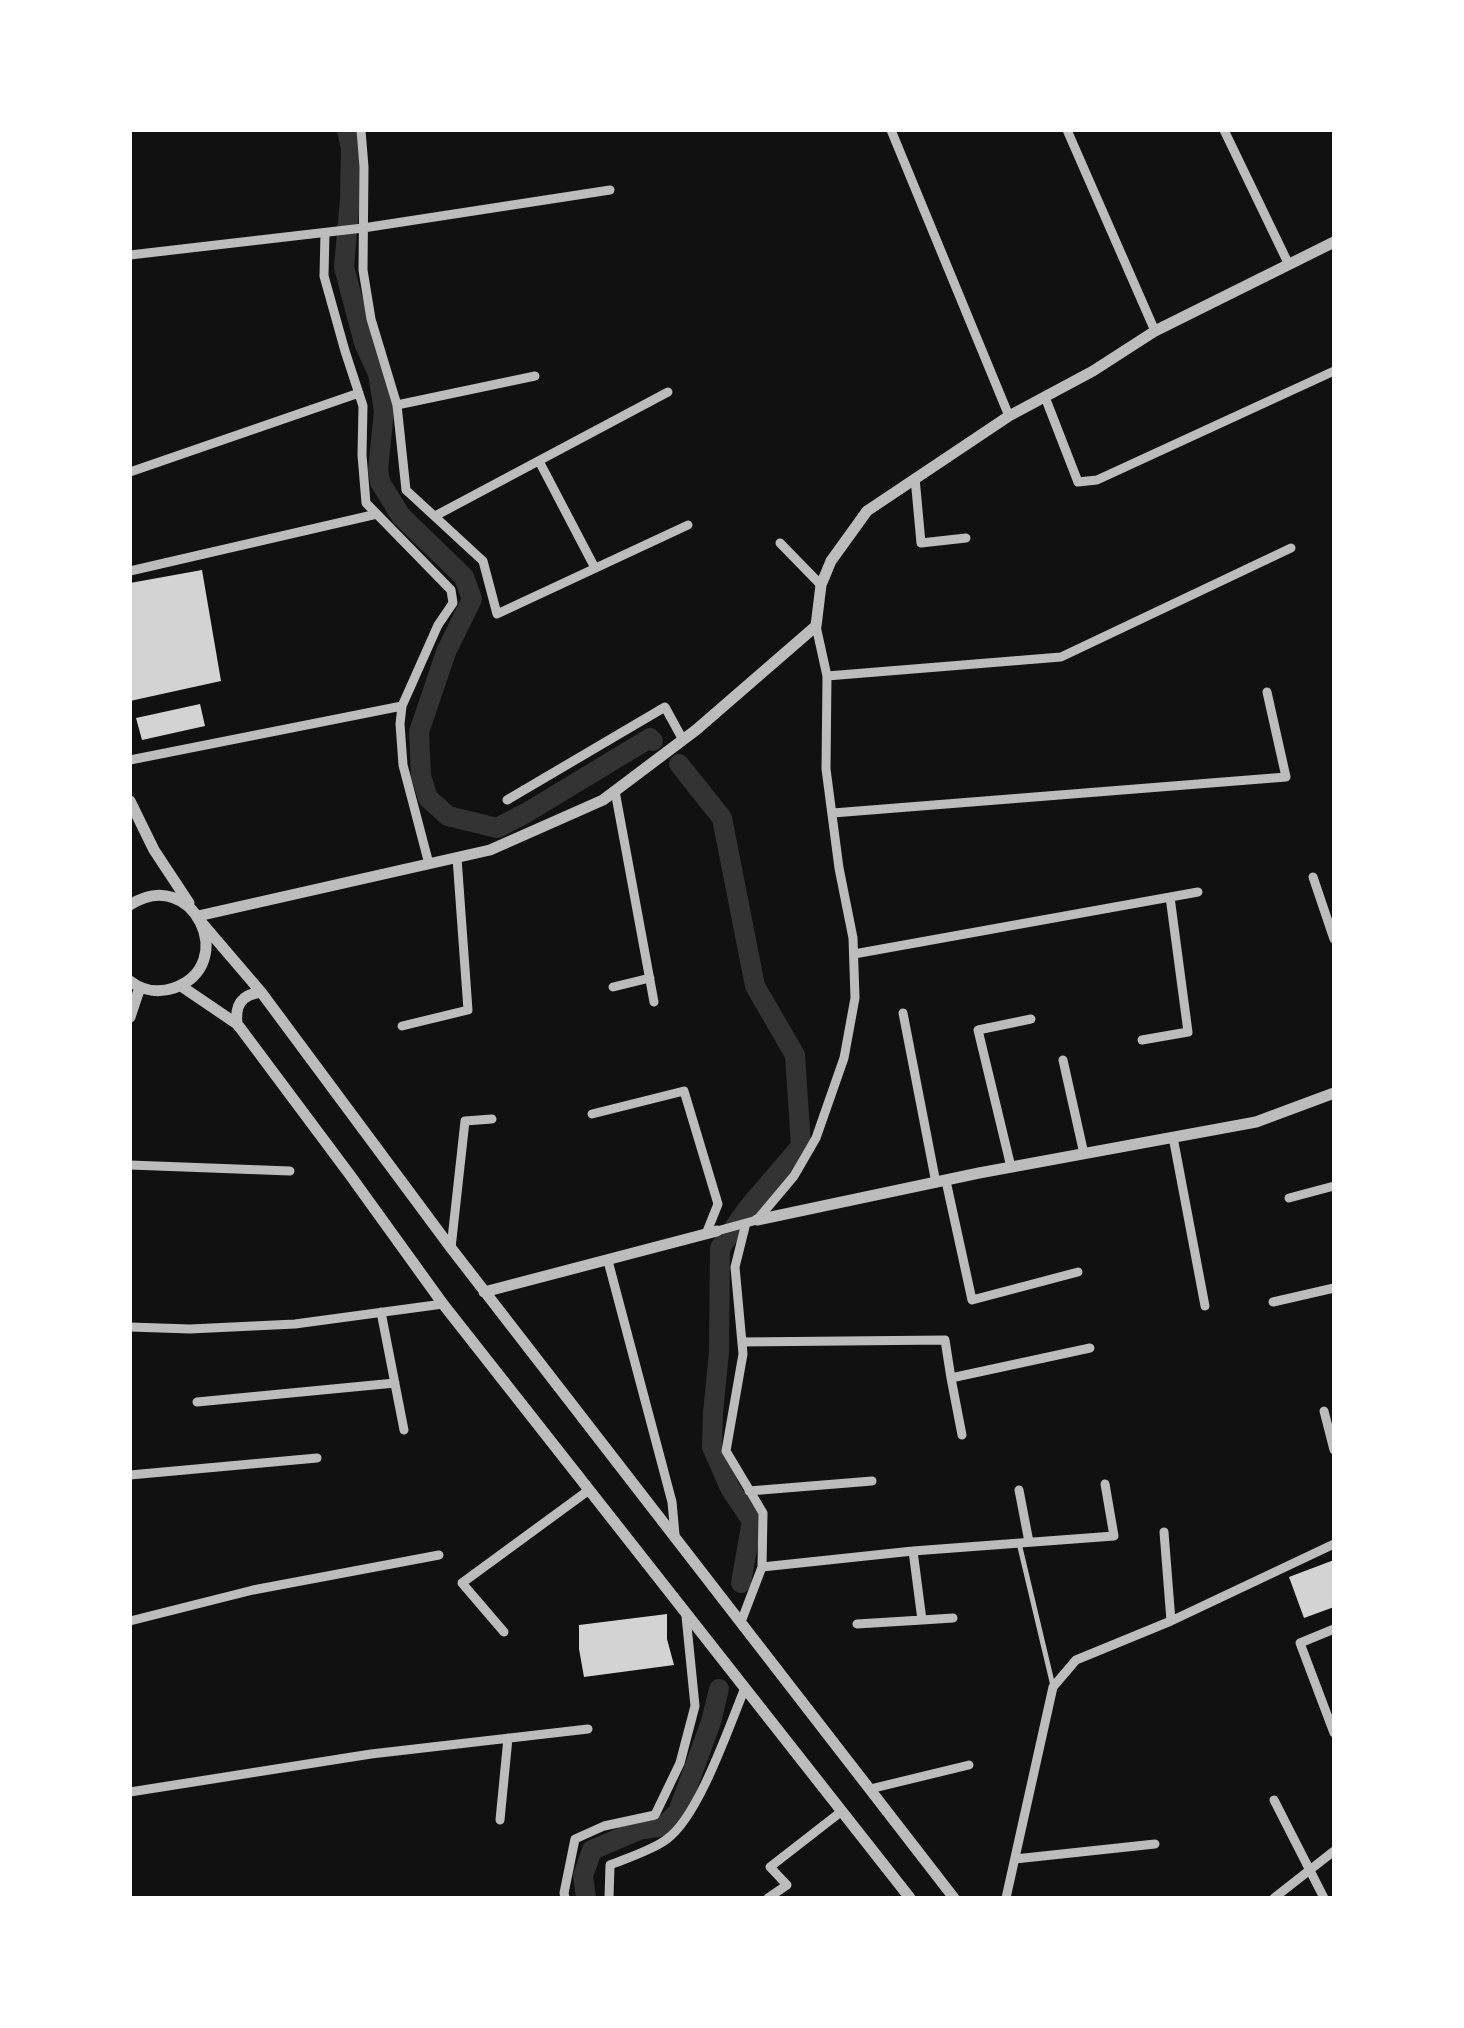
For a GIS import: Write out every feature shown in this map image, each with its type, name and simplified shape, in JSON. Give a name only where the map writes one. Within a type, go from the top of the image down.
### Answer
[{"type":"street","points":[[361,130],[363,270],[370,319],[397,405],[406,490],[483,561],[496,614],[688,525]]},
{"type":"street","points":[[891,130],[1009,416]]},
{"type":"street","points":[[1067,130],[1155,330]]},
{"type":"street","points":[[1224,130],[1289,265]]},
{"type":"street","points":[[130,254],[326,233],[610,190]]},
{"type":"street","points":[[326,233],[324,276],[363,406],[366,503],[451,590],[453,603],[438,625],[402,706],[400,724],[403,765],[428,864]]},
{"type":"street","points":[[740,1622],[762,1567],[762,1513],[726,1451],[743,1354],[736,1267],[751,1221],[794,1176],[816,1138],[847,1043],[856,998],[853,938],[838,868],[826,769],[827,676],[816,626],[822,585],[832,561],[867,510],[1009,416],[1094,371],[1155,330],[1334,242]]},
{"type":"street","points":[[1044,397],[1078,482],[1096,480],[1334,371]]},
{"type":"street","points":[[397,405],[535,376]]},
{"type":"street","points":[[130,472],[358,392]]},
{"type":"street","points":[[435,516],[668,392]]},
{"type":"street","points":[[540,461],[596,568]]},
{"type":"street","points":[[915,478],[921,544],[966,538]]},
{"type":"street","points":[[130,571],[376,514]]},
{"type":"street","points":[[780,542],[822,585]]},
{"type":"street","points":[[827,676],[1061,657],[1291,548]]},
{"type":"street","points":[[198,916],[490,850],[603,800],[684,740],[816,626]]},
{"type":"street","points":[[833,813],[1286,778],[1267,692]]},
{"type":"street","points":[[130,760],[402,706]]},
{"type":"street","points":[[507,800],[665,707],[684,740]]},
{"type":"street","points":[[615,791],[654,1002]]},
{"type":"street","points":[[130,801],[154,850],[198,916],[954,1898]]},
{"type":"street","points":[[402,1026],[468,1010],[457,858]]},
{"type":"street","points":[[1313,877],[1334,939]]},
{"type":"street","points":[[854,954],[1198,892]]},
{"type":"street","points":[[130,905],[153,895],[182,901],[198,916],[206,936],[201,965],[181,986],[150,990],[134,985],[130,1018]]},
{"type":"street","points":[[1142,1040],[1188,1032],[1170,898]]},
{"type":"street","points":[[613,986],[650,978]]},
{"type":"street","points":[[181,986],[237,1024],[443,1304],[910,1898]]},
{"type":"street","points":[[237,1024],[240,1001],[260,992]]},
{"type":"street","points":[[903,1013],[972,1300],[1078,1272]]},
{"type":"street","points":[[1011,1167],[978,1030],[1031,1019]]},
{"type":"street","points":[[1063,1060],[1084,1154]]},
{"type":"street","points":[[592,1114],[684,1091],[718,1204],[712,1232]]},
{"type":"street","points":[[484,1292],[751,1221],[1256,1122],[1334,1094]]},
{"type":"street","points":[[451,1248],[464,1121],[492,1119]]},
{"type":"street","points":[[1172,1138],[1205,1306]]},
{"type":"street","points":[[130,1164],[290,1171]]},
{"type":"street","points":[[1289,1198],[1334,1186]]},
{"type":"street","points":[[608,1261],[672,1502],[675,1538]]},
{"type":"street","points":[[1273,1302],[1334,1288]]},
{"type":"street","points":[[130,1327],[190,1329],[295,1324],[443,1304]]},
{"type":"street","points":[[381,1312],[404,1430]]},
{"type":"street","points":[[742,1342],[945,1340],[962,1435]]},
{"type":"street","points":[[951,1378],[1090,1348]]},
{"type":"street","points":[[197,1402],[394,1382]]},
{"type":"street","points":[[1324,1411],[1334,1450]]},
{"type":"street","points":[[130,1475],[317,1458]]},
{"type":"street","points":[[749,1491],[872,1481]]},
{"type":"street","points":[[762,1567],[1114,1536],[1105,1484]]},
{"type":"street","points":[[504,1632],[462,1583],[589,1490]]},
{"type":"street","points":[[1019,1490],[1024,1543]]},
{"type":"street","points":[[1164,1532],[1172,1621]]},
{"type":"street","points":[[1006,1898],[1053,1687],[1076,1660],[1172,1621],[1334,1544]]},
{"type":"street","points":[[913,1552],[922,1620]]},
{"type":"street","points":[[130,1622],[253,1590],[438,1555]]},
{"type":"street","points":[[565,1898],[574,1839],[604,1826],[655,1815],[680,1763],[695,1706],[686,1614]]},
{"type":"street","points":[[858,1624],[953,1618]]},
{"type":"street","points":[[1334,1628],[1300,1643],[1334,1734]]},
{"type":"street","points":[[609,1898],[610,1865],[667,1840],[687,1816],[707,1780],[745,1688]]},
{"type":"street","points":[[130,1792],[371,1754],[588,1730]]},
{"type":"street","points":[[500,1820],[508,1738]]},
{"type":"street","points":[[870,1789],[969,1765]]},
{"type":"street","points":[[1274,1800],[1324,1898]]},
{"type":"street","points":[[768,1898],[787,1885],[770,1867],[842,1812]]},
{"type":"street","points":[[1015,1859],[1155,1844]]},
{"type":"street","points":[[1274,1898],[1334,1851]]},
{"type":"lane","points":[[1024,1543],[1053,1687]]},
{"type":"building","points":[[202,570],[221,681],[130,701],[130,583]]},
{"type":"building","points":[[200,704],[205,726],[142,740],[136,718]]},
{"type":"building","points":[[1334,1560],[1334,1607],[1304,1618],[1289,1577]]},
{"type":"building","points":[[667,1614],[667,1639],[674,1665],[584,1677],[579,1625]]},
{"type":"waterway","points":[[347,130],[351,149],[350,199],[344,267],[364,343],[378,374],[384,411],[380,482],[401,516],[464,577],[472,599],[446,652],[419,732],[421,776],[428,798],[448,816],[497,828],[650,738],[653,741]]},
{"type":"waterway","points":[[679,764],[722,818],[755,986],[795,1055],[801,1146],[720,1248],[719,1352],[712,1447],[731,1490],[752,1521],[741,1583]]},
{"type":"waterway","points":[[586,1898],[583,1876],[592,1850],[639,1830],[664,1826],[678,1812],[719,1689]]}]
